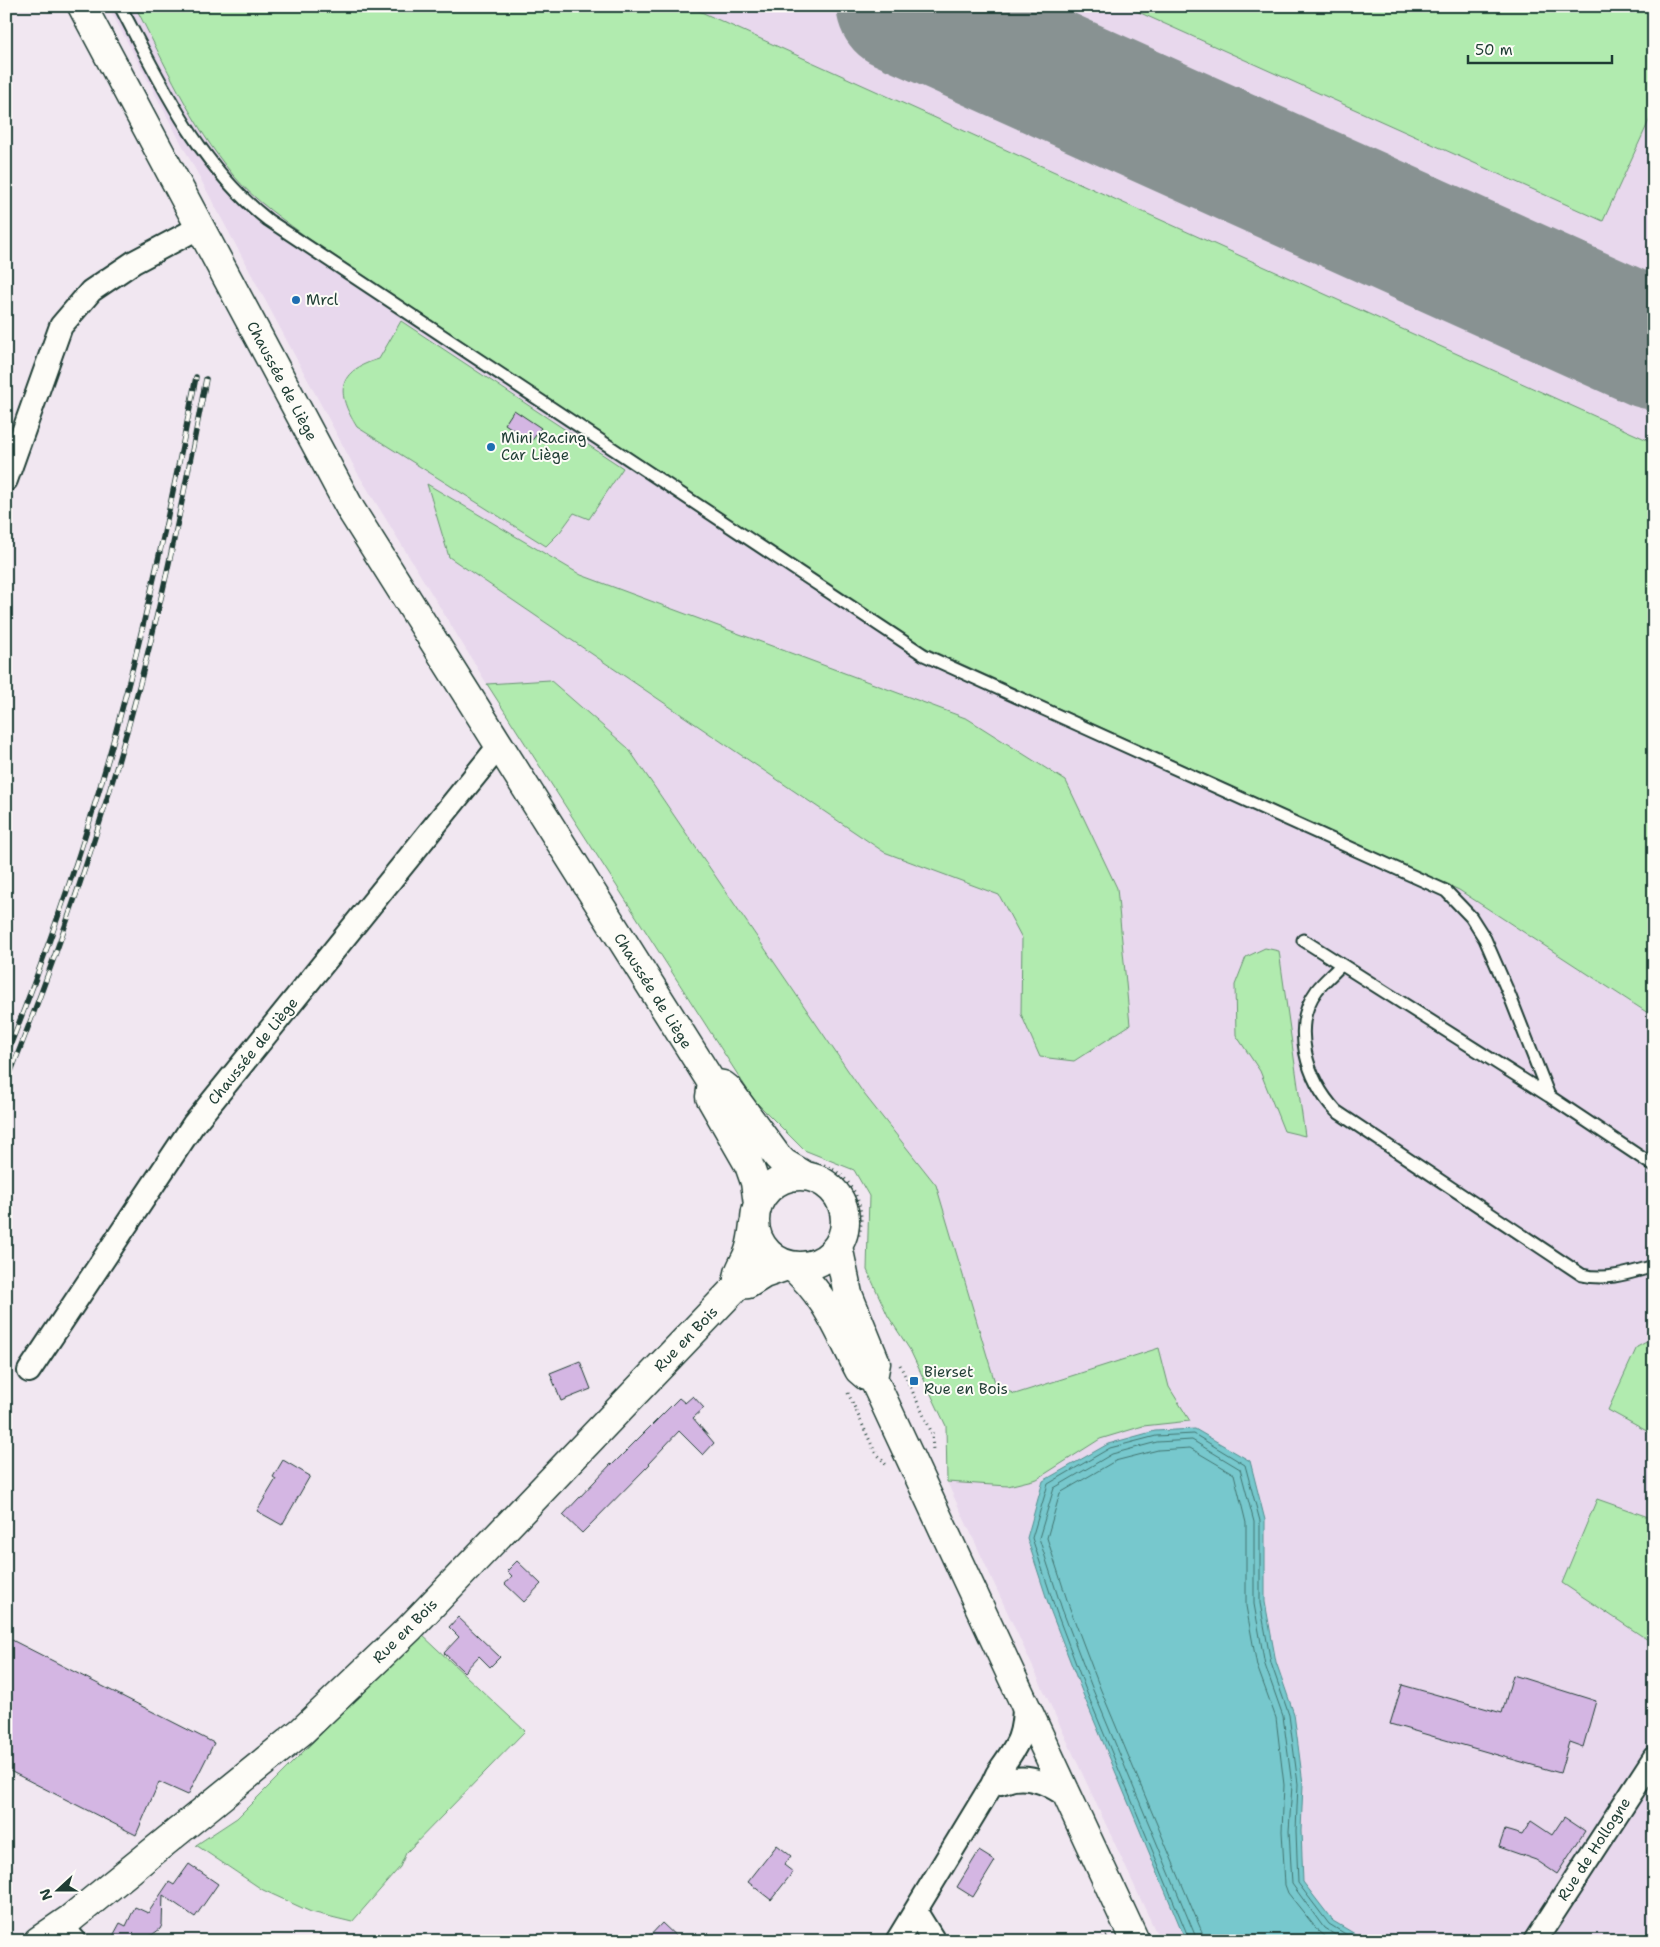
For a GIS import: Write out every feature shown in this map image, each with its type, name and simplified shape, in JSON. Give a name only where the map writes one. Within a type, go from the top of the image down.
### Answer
[{"type":"main road","name":"Chaussée de Liège","points":[[82,6],[351,510],[712,1083],[710,1097],[749,1165],[755,1182],[756,1214]]},
{"type":"main road","name":"Chaussée de Liège","points":[[712,1083],[723,1085],[728,1089],[777,1156],[784,1163],[804,1175]]},
{"type":"main road","points":[[804,1175],[820,1179],[832,1188],[842,1201],[846,1216],[844,1232],[838,1246],[817,1263],[804,1266],[790,1265],[777,1260],[767,1252],[758,1239],[756,1214],[763,1194],[774,1183],[789,1176],[804,1175]]},
{"type":"main road","name":"Rue en Bois","points":[[738,1285],[738,1274],[750,1249],[756,1214]]},
{"type":"main road","points":[[838,1246],[848,1294],[876,1363],[873,1378]]},
{"type":"main road","points":[[790,1265],[820,1295],[859,1370],[873,1378],[1135,1941]]},
{"type":"main road","name":"Rue en Bois","points":[[38,1941],[68,1933],[309,1724],[410,1628],[738,1285],[748,1284],[764,1274],[790,1265]]},
{"type":"street","points":[[6,480],[61,326],[91,291],[134,262],[200,227]]},
{"type":"street","name":"Chaussée de Liège","points":[[29,1371],[193,1126],[499,746]]},
{"type":"street","points":[[898,1941],[988,1791],[995,1783],[998,1772],[1018,1744],[1022,1732],[1024,1702]]},
{"type":"street","name":"Rue de Hollogne","points":[[1535,1941],[1654,1758]]},
{"type":"street","points":[[995,1783],[999,1784],[1012,1779],[1032,1779],[1052,1786],[1068,1797]]},
{"type":"street","points":[[916,1912],[934,1941]]},
{"type":"lane","points":[[120,6],[178,114],[200,148],[222,176],[252,207],[326,258],[917,651],[1446,891],[1471,916],[1485,939],[1549,1096]]},
{"type":"lane","points":[[1304,940],[1549,1096],[1654,1166]]},
{"type":"lane","points":[[1342,965],[1317,990],[1306,1014],[1304,1032],[1305,1049],[1312,1076],[1318,1089],[1336,1111],[1582,1275],[1596,1278],[1611,1278],[1654,1266]]},
{"type":"path","points":[[845,1386],[874,1450],[893,1472]]},
{"type":"shaded area","points":[[108,6],[1654,6],[1654,1941],[1160,1941],[947,1482],[946,1426],[910,1350],[888,1316],[867,1270],[869,1196],[854,1170],[804,1150],[754,1100],[487,684],[357,472]]},
{"type":"green space","points":[[135,6],[688,6],[1654,443],[1654,1017],[1459,890],[922,646],[312,241],[271,210],[233,175],[191,114]]},
{"type":"green space","points":[[1125,6],[1654,6],[1654,110],[1603,221]]},
{"type":"green space","name":"Mini Racing Car Liège","points":[[401,321],[623,468],[589,519],[574,513],[560,532],[546,546],[357,427],[345,403],[344,384],[355,370],[379,359]]},
{"type":"green space","points":[[427,484],[581,575],[968,719],[1066,781],[1117,888],[1130,1025],[1074,1061],[1040,1057],[1021,1014],[1022,938],[999,895],[884,852],[449,557]]},
{"type":"green space","points":[[550,680],[628,748],[864,1094],[936,1185],[996,1386],[1015,1394],[1159,1348],[1169,1387],[1190,1421],[1143,1426],[1100,1439],[1037,1479],[1008,1486],[947,1482],[946,1426],[910,1350],[888,1316],[867,1270],[869,1196],[854,1170],[804,1150],[754,1100],[487,684]]},
{"type":"green space","points":[[1265,948],[1279,951],[1305,1136],[1284,1131],[1260,1071],[1236,1035],[1235,985],[1246,957]]},
{"type":"green space","points":[[1654,1338],[1654,1435],[1608,1410],[1637,1347]]},
{"type":"green space","points":[[1597,1499],[1654,1519],[1654,1644],[1562,1583]]},
{"type":"green space","points":[[421,1634],[525,1731],[406,1853],[400,1867],[352,1922],[311,1912],[263,1890],[196,1845],[237,1818]]},
{"type":"water","points":[[1195,1429],[1250,1461],[1265,1520],[1265,1602],[1276,1662],[1294,1714],[1303,1784],[1301,1831],[1303,1882],[1333,1921],[1367,1941],[1186,1941],[1083,1694],[1051,1612],[1027,1538],[1043,1481],[1108,1444],[1155,1431]]},
{"type":"building","points":[[514,410],[541,428],[531,442],[505,424]]},
{"type":"building","points":[[580,1361],[591,1389],[561,1401],[550,1373]]},
{"type":"building","points":[[693,1396],[704,1408],[693,1418],[714,1443],[703,1455],[679,1431],[650,1464],[582,1533],[563,1515],[611,1464],[679,1398],[685,1403]]},
{"type":"building","points":[[283,1460],[310,1476],[282,1525],[257,1511],[276,1479],[273,1477]]},
{"type":"building","points":[[517,1561],[541,1584],[524,1602],[505,1584],[512,1576],[507,1571]]},
{"type":"building","points":[[458,1617],[500,1657],[490,1667],[479,1656],[464,1672],[444,1653],[459,1637],[449,1627]]},
{"type":"building","points":[[6,1637],[214,1743],[188,1795],[159,1782],[136,1835],[6,1769]]},
{"type":"building","points":[[1513,1675],[1596,1701],[1583,1747],[1569,1742],[1560,1773],[1390,1724],[1402,1685],[1502,1713]]},
{"type":"building","points":[[1564,1817],[1585,1831],[1557,1874],[1536,1860],[1499,1847],[1505,1830],[1522,1835],[1531,1821],[1552,1835]]},
{"type":"building","points":[[777,1845],[791,1856],[784,1865],[793,1872],[771,1900],[748,1882]]},
{"type":"building","points":[[979,1851],[995,1861],[973,1897],[957,1887]]},
{"type":"building","points":[[189,1864],[218,1884],[195,1917],[163,1895],[162,1925],[160,1929],[149,1937],[158,1941],[119,1941],[120,1939],[113,1936],[120,1923],[126,1926],[135,1907],[148,1913],[169,1882],[174,1885]]},
{"type":"building","points":[[662,1923],[681,1941],[645,1941]]},
{"type":"runway","points":[[901,6],[1654,345]]},
{"type":"railway","points":[[6,1056],[66,895],[116,731],[159,555],[196,377]]},
{"type":"railway","points":[[6,1084],[73,905],[130,722],[167,571],[206,379]]},
{"type":"place","name":"Mrcl","points":[[296,300]]},
{"type":"place","name":"Mini Racing Car Liège","points":[[491,447]]},
{"type":"place","name":"Bierset Rue en Bois","points":[[914,1381]]}]
